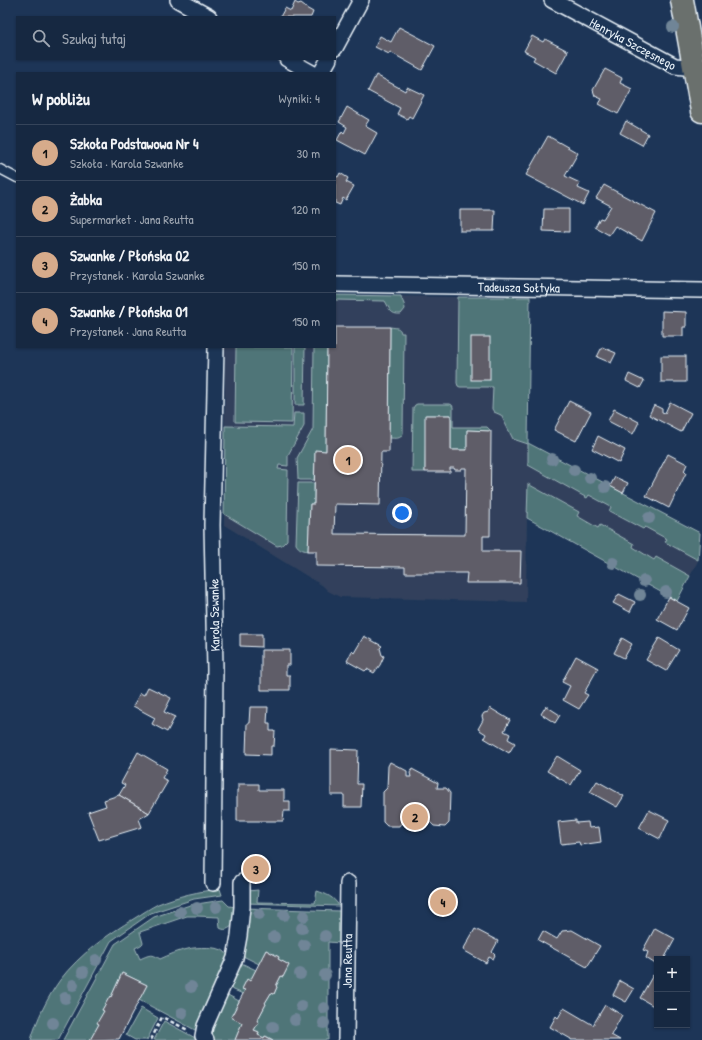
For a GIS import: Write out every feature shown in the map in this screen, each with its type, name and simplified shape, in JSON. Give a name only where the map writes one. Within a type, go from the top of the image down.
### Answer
[{"type":"main road","points":[[682,0],[702,110]]},
{"type":"street","points":[[178,0],[208,16]]},
{"type":"street","points":[[336,46],[361,0]]},
{"type":"street","name":"Henryka Szczęsnego","points":[[552,0],[675,66],[694,68]]},
{"type":"street","points":[[289,60],[310,72]]},
{"type":"street","points":[[322,72],[328,60]]},
{"type":"street","name":"Tadeusza Sołtyka","points":[[336,284],[702,290]]},
{"type":"street","name":"Karola Szwanke","points":[[213,883],[215,669],[212,525],[216,348]]},
{"type":"street","points":[[205,1038],[205,1026],[235,958],[242,907],[242,882]]},
{"type":"street","name":"Jana Reutta","points":[[346,1040],[348,883]]},
{"type":"lane","points":[[0,169],[16,177]]},
{"type":"path","points":[[150,1040],[162,1018],[205,1038]]},
{"type":"shaded area","points":[[336,295],[530,297],[528,443],[700,533],[698,561],[677,601],[527,518],[526,602],[340,597],[328,591],[323,586],[224,525],[225,348],[336,348]]},
{"type":"green space","points":[[336,295],[401,296],[405,309],[401,314],[395,314],[391,311],[385,301],[336,300]]},
{"type":"green space","points":[[458,297],[530,297],[528,443],[700,533],[698,560],[665,542],[667,539],[645,527],[643,529],[609,511],[611,507],[589,495],[587,498],[528,465],[528,444],[513,439],[501,415],[494,412],[492,409],[493,387],[458,386]]},
{"type":"green space","points":[[390,327],[397,328],[401,333],[404,333],[403,433],[399,438],[389,438]]},
{"type":"green space","points":[[236,348],[293,348],[292,423],[235,422]]},
{"type":"green space","points":[[295,348],[305,348],[304,405],[295,405]]},
{"type":"green space","points":[[314,348],[327,348],[326,451],[315,451],[314,480],[300,480],[298,479],[297,458],[313,429]]},
{"type":"green space","points":[[417,404],[450,404],[453,407],[453,427],[487,427],[491,431],[467,430],[467,450],[451,450],[451,415],[426,415],[425,472],[412,472],[413,408]]},
{"type":"green space","points":[[294,413],[304,413],[304,426],[288,455],[288,466],[279,465],[278,469],[288,470],[287,540],[282,545],[277,546],[224,514],[225,426],[293,427]]},
{"type":"green space","points":[[298,483],[314,483],[314,504],[310,504],[308,551],[301,549],[296,544]]},
{"type":"green space","points":[[528,484],[579,512],[577,516],[598,528],[600,525],[634,544],[633,547],[654,560],[656,557],[690,576],[677,601],[527,518]]},
{"type":"green space","points":[[220,889],[222,895],[194,899],[151,913],[111,941],[58,1040],[31,1040],[36,1024],[55,987],[85,953],[114,931],[158,904],[189,894]]},
{"type":"green space","points":[[258,890],[257,902],[315,903],[317,891],[332,898],[339,906],[246,903],[248,891]]},
{"type":"green space","points":[[223,900],[229,906],[236,907],[235,923],[232,926],[224,929],[220,928],[219,917],[187,916],[140,932],[143,943],[135,948],[140,959],[150,955],[160,959],[191,948],[218,949],[226,953],[228,964],[195,1030],[139,1000],[147,985],[122,973],[111,997],[110,996],[102,1010],[104,1011],[98,1023],[99,1024],[90,1040],[63,1040],[115,944],[154,917],[190,905]]},
{"type":"green space","points":[[245,908],[340,911],[340,943],[328,942],[328,1040],[273,1040],[266,1036],[264,1038],[258,1035],[259,1032],[254,1030],[266,1004],[265,1003],[271,993],[274,994],[281,976],[283,976],[289,965],[278,959],[279,957],[266,950],[259,964],[243,956]]},
{"type":"green space","points":[[239,962],[256,970],[250,981],[247,980],[242,989],[245,990],[243,994],[227,987]]},
{"type":"green space","points":[[224,993],[239,1001],[231,1017],[242,1023],[235,1040],[214,1040],[212,1033],[212,1023]]},
{"type":"green space","points":[[141,1008],[158,1018],[147,1040],[135,1040],[126,1035]]},
{"type":"green space","points":[[164,1021],[199,1040],[154,1040]]},
{"type":"building","points":[[295,2],[298,4],[301,3],[313,12],[311,16],[281,16],[285,8],[291,11]]},
{"type":"building","points":[[399,27],[435,46],[422,70],[390,52],[389,54],[375,47],[380,36],[391,42]]},
{"type":"building","points":[[532,36],[543,42],[545,39],[568,51],[556,73],[533,60],[535,57],[524,51]]},
{"type":"building","points":[[605,69],[622,78],[620,83],[632,89],[618,114],[599,104],[602,99],[595,96],[593,90]]},
{"type":"building","points":[[376,75],[405,91],[407,87],[424,95],[412,118],[409,116],[407,119],[397,114],[400,108],[368,91]]},
{"type":"building","points":[[347,107],[369,120],[365,126],[377,133],[365,155],[337,140],[342,131],[344,133],[347,127],[339,122]]},
{"type":"building","points":[[626,121],[648,134],[642,145],[620,133]]},
{"type":"building","points":[[548,136],[578,153],[565,176],[580,183],[578,188],[589,193],[583,205],[526,175]]},
{"type":"building","points":[[340,173],[348,178],[346,182],[354,186],[346,200],[343,198],[340,205],[336,203],[336,176],[338,177]]},
{"type":"building","points":[[604,185],[656,213],[642,241],[615,226],[609,235],[595,227],[600,218],[603,219],[611,206],[596,198]]},
{"type":"building","points":[[544,209],[569,209],[569,232],[543,231]]},
{"type":"building","points":[[460,210],[495,210],[494,231],[460,231]]},
{"type":"building","points":[[662,311],[686,312],[686,327],[683,327],[683,336],[662,336]]},
{"type":"building","points":[[336,327],[390,327],[389,452],[381,452],[380,505],[335,504],[334,534],[465,535],[466,468],[455,470],[454,468],[450,468],[450,472],[425,472],[425,415],[451,415],[451,450],[467,450],[467,430],[491,431],[490,536],[483,536],[483,551],[521,551],[520,583],[466,583],[467,573],[405,573],[405,567],[316,566],[316,551],[308,551],[310,504],[314,504],[315,450],[326,451],[327,348],[336,348]]},
{"type":"building","points":[[471,337],[490,337],[490,380],[471,380]]},
{"type":"building","points":[[602,347],[616,353],[611,363],[597,357]]},
{"type":"building","points":[[661,356],[686,356],[686,382],[661,382]]},
{"type":"building","points":[[629,374],[644,381],[640,388],[626,381]]},
{"type":"building","points":[[569,401],[591,412],[576,441],[554,430]]},
{"type":"building","points":[[670,402],[691,413],[681,432],[649,415],[654,405],[662,409],[662,412],[665,413]]},
{"type":"building","points":[[614,409],[639,422],[633,434],[608,421]]},
{"type":"building","points":[[598,436],[625,450],[619,463],[592,449]]},
{"type":"building","points":[[668,454],[687,464],[684,471],[686,473],[669,508],[646,496]]},
{"type":"building","points":[[615,477],[628,483],[623,493],[610,486]]},
{"type":"building","points":[[619,594],[635,602],[630,612],[613,603]]},
{"type":"building","points":[[669,597],[689,608],[677,630],[657,619]]},
{"type":"building","points":[[240,634],[262,634],[262,647],[240,646]]},
{"type":"building","points":[[364,636],[382,646],[380,648],[382,655],[384,656],[374,673],[367,669],[365,671],[347,661],[352,651],[354,653]]},
{"type":"building","points":[[622,638],[632,644],[624,658],[614,653]]},
{"type":"building","points":[[659,638],[679,650],[666,671],[646,660]]},
{"type":"building","points":[[261,650],[290,650],[290,665],[286,665],[286,675],[290,675],[290,690],[261,690]]},
{"type":"building","points":[[576,656],[598,668],[584,693],[588,695],[579,709],[563,700],[570,686],[562,682]]},
{"type":"building","points":[[148,687],[171,698],[164,712],[175,717],[167,732],[152,724],[155,718],[133,706],[140,693],[144,695]]},
{"type":"building","points":[[546,706],[560,715],[555,723],[541,714]]},
{"type":"building","points":[[250,707],[268,707],[267,723],[270,723],[270,731],[275,731],[274,746],[271,746],[271,755],[246,754],[247,723],[249,723]]},
{"type":"building","points":[[490,708],[510,720],[504,731],[510,734],[508,739],[515,743],[509,753],[484,738],[486,734],[478,729],[483,720],[482,716],[484,713],[488,712]]},
{"type":"building","points":[[331,749],[358,750],[357,784],[362,784],[361,807],[344,807],[344,795],[331,795]]},
{"type":"building","points":[[138,752],[167,769],[162,778],[168,781],[149,813],[119,795],[125,785],[121,783]]},
{"type":"building","points":[[557,756],[580,770],[571,785],[547,771]]},
{"type":"building","points":[[390,762],[407,771],[407,777],[411,777],[410,773],[412,769],[438,783],[437,788],[446,788],[450,793],[449,823],[445,827],[434,826],[430,822],[402,822],[399,826],[387,826],[383,822],[383,792],[387,788],[388,766]]},
{"type":"building","points":[[597,781],[624,796],[617,807],[590,792]]},
{"type":"building","points":[[238,784],[259,784],[259,790],[284,790],[284,801],[290,801],[290,811],[284,811],[283,821],[237,821]]},
{"type":"building","points":[[119,795],[149,813],[139,819],[142,827],[99,840],[88,812],[106,806],[104,800]]},
{"type":"building","points":[[649,810],[669,820],[660,839],[639,828]]},
{"type":"building","points":[[576,820],[576,823],[588,822],[589,828],[599,827],[601,842],[580,845],[579,842],[561,844],[558,822]]},
{"type":"building","points":[[655,928],[675,939],[666,956],[654,956],[654,963],[646,958],[648,952],[643,950]]},
{"type":"building","points":[[475,929],[498,941],[492,952],[495,955],[493,959],[489,957],[486,963],[463,950]]},
{"type":"building","points":[[572,930],[600,946],[587,967],[538,940],[543,931],[557,939],[562,931]]},
{"type":"building","points":[[266,950],[279,957],[278,959],[289,965],[283,977],[281,976],[274,994],[271,993],[265,1003],[266,1004],[257,1021],[259,1022],[254,1030],[259,1032],[258,1035],[264,1038],[265,1036],[273,1040],[235,1040],[242,1023],[231,1017],[245,990],[242,989],[247,979],[250,981]]},
{"type":"building","points":[[122,973],[147,985],[119,1039],[90,1040],[99,1024],[97,1023],[104,1011],[102,1010],[110,996],[111,997]]},
{"type":"building","points":[[653,975],[654,976],[654,1006],[640,998]]},
{"type":"building","points":[[620,981],[634,989],[626,1002],[613,995]]},
{"type":"building","points":[[605,1005],[622,1015],[611,1035],[620,1040],[571,1040],[550,1027],[556,1016],[558,1018],[564,1008],[593,1025]]},
{"type":"place","name":"Szkoła Podstawowa Nr 4","points":[[348,460]]},
{"type":"place","name":"Żabka","points":[[415,817]]},
{"type":"place","name":"Szwanke / Płońska 02","points":[[256,869]]},
{"type":"place","name":"Szwanke / Płońska 01","points":[[443,902]]}]
